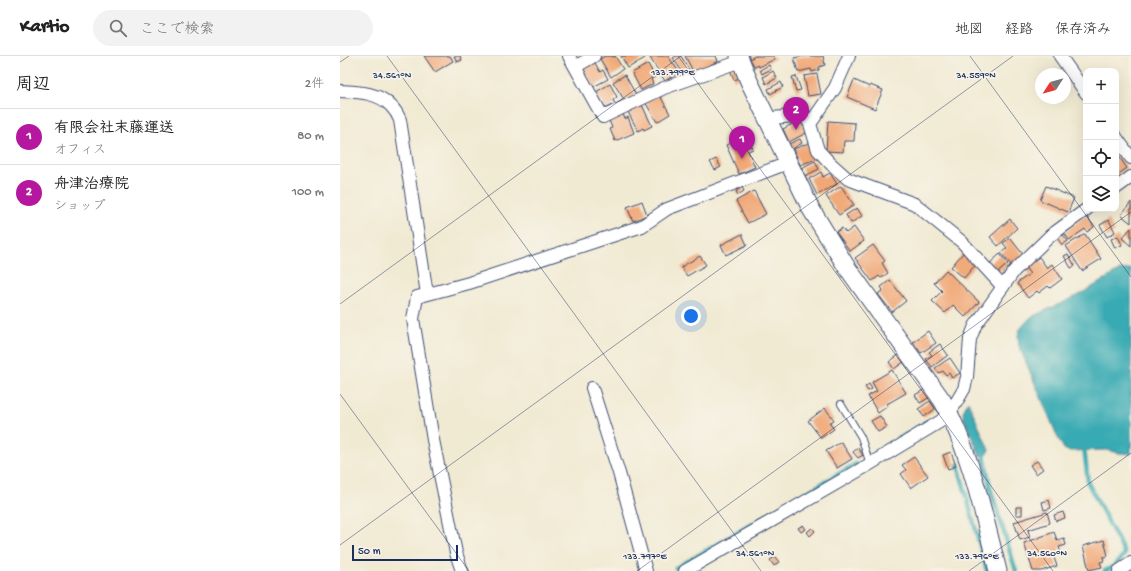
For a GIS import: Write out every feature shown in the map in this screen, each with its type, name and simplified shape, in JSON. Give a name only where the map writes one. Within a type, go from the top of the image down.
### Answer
[{"type":"street","points":[[570,56],[603,117],[664,88],[740,59],[788,163],[811,208],[846,266],[949,412],[957,430],[972,477],[998,571]]},
{"type":"street","points":[[575,67],[594,56]]},
{"type":"street","points":[[810,124],[835,88],[849,56]]},
{"type":"street","points":[[1060,56],[1083,89]]},
{"type":"street","points":[[340,91],[366,93],[378,97],[391,106],[400,120],[427,294]]},
{"type":"street","points":[[768,120],[773,118],[804,115],[810,124],[818,150],[848,179],[915,204],[962,242],[1003,287]]},
{"type":"street","points":[[1119,140],[1131,158]]},
{"type":"street","points":[[462,571],[456,553],[433,440],[414,319],[417,297],[469,283],[642,226],[667,209],[788,163]]},
{"type":"street","points":[[1119,186],[1131,177]]},
{"type":"street","points":[[686,571],[941,421],[959,400],[964,389],[967,377],[970,339],[975,326],[1014,271],[1050,236],[1083,212]]},
{"type":"street","points":[[592,388],[620,473],[646,571]]},
{"type":"street","points":[[1119,571],[1131,563]]},
{"type":"lane","points":[[841,404],[861,437],[870,464]]},
{"type":"water","points":[[1131,269],[1131,454],[1107,450],[1068,451],[1064,449],[1058,438],[1019,346],[1018,335],[1020,329],[1031,317],[1077,296],[1120,270]]},
{"type":"water","points":[[968,401],[989,450],[986,455],[980,456],[964,419],[963,412]]},
{"type":"building","points":[[424,56],[450,56],[453,61],[435,72]]},
{"type":"building","points":[[454,56],[460,56],[462,60],[457,62]]},
{"type":"building","points":[[605,56],[615,56],[623,69],[611,77],[600,59]]},
{"type":"building","points":[[621,56],[644,56],[645,58],[628,68]]},
{"type":"building","points":[[654,56],[668,56],[679,72],[665,81],[650,58]]},
{"type":"building","points":[[676,56],[681,56],[691,73],[685,76],[673,58]]},
{"type":"building","points":[[685,56],[716,56],[718,61],[694,73]]},
{"type":"building","points":[[755,56],[774,56],[775,59],[759,67],[758,65],[755,67],[750,59]]},
{"type":"building","points":[[804,56],[823,56],[825,65],[819,67],[819,70],[812,72],[811,69],[798,72],[794,58]]},
{"type":"building","points":[[594,61],[600,72],[603,70],[608,79],[593,87],[583,68]]},
{"type":"building","points":[[648,64],[655,77],[651,79],[653,84],[641,90],[632,73]]},
{"type":"building","points":[[769,65],[771,69],[762,74],[760,70]]},
{"type":"building","points":[[736,67],[740,78],[734,80],[730,69]]},
{"type":"building","points":[[773,71],[777,78],[766,84],[763,77]]},
{"type":"building","points":[[817,74],[821,94],[808,96],[804,76]]},
{"type":"building","points":[[625,75],[636,95],[625,101],[613,82]]},
{"type":"building","points":[[796,76],[801,90],[796,91],[792,77]]},
{"type":"building","points":[[854,80],[870,87],[870,85],[883,90],[875,109],[847,97]]},
{"type":"building","points":[[781,82],[783,87],[770,94],[768,89]]},
{"type":"building","points":[[610,84],[617,97],[613,100],[615,104],[606,109],[596,92]]},
{"type":"building","points":[[659,94],[670,114],[657,122],[645,102]]},
{"type":"building","points":[[642,105],[652,126],[638,131],[628,112]]},
{"type":"building","points":[[623,114],[625,119],[628,117],[634,133],[615,141],[610,129],[612,128],[609,120]]},
{"type":"building","points":[[798,121],[800,124],[803,122],[808,132],[789,142],[783,129]]},
{"type":"building","points":[[828,121],[855,123],[854,141],[844,141],[843,152],[826,151]]},
{"type":"building","points":[[747,136],[753,149],[748,151],[755,167],[739,174],[726,145]]},
{"type":"building","points":[[800,139],[802,143],[792,149],[789,144]]},
{"type":"building","points":[[811,142],[818,158],[800,165],[794,149]]},
{"type":"building","points":[[1119,156],[1127,168],[1119,174]]},
{"type":"building","points":[[716,159],[721,167],[715,170],[710,162]]},
{"type":"building","points":[[815,161],[819,169],[805,176],[801,168]]},
{"type":"building","points":[[821,172],[823,177],[830,173],[837,184],[817,195],[809,179]]},
{"type":"building","points":[[841,186],[854,205],[839,215],[826,196]]},
{"type":"building","points":[[1046,186],[1074,198],[1068,212],[1040,200]]},
{"type":"building","points":[[742,187],[744,191],[738,195],[736,191]]},
{"type":"building","points":[[754,191],[766,214],[748,223],[736,201]]},
{"type":"building","points":[[642,201],[647,215],[633,221],[627,207]]},
{"type":"building","points":[[1131,202],[1131,223],[1121,215]]},
{"type":"building","points":[[857,208],[862,216],[851,223],[846,215]]},
{"type":"building","points":[[1086,215],[1094,227],[1087,232],[1085,229],[1069,240],[1064,233]]},
{"type":"building","points":[[1010,219],[1017,228],[998,246],[990,237]]},
{"type":"building","points":[[1109,220],[1115,232],[1107,237],[1100,225]]},
{"type":"building","points":[[854,227],[864,241],[850,251],[836,232],[842,228],[846,233]]},
{"type":"building","points":[[1131,228],[1131,246],[1122,238]]},
{"type":"building","points":[[742,234],[747,245],[726,255],[721,245]]},
{"type":"building","points":[[1062,234],[1068,241],[1062,245],[1057,238]]},
{"type":"building","points":[[1085,234],[1101,259],[1082,271],[1066,246]]},
{"type":"building","points":[[1118,236],[1122,245],[1115,248],[1111,239]]},
{"type":"building","points":[[1010,238],[1025,257],[1013,267],[1001,253],[1007,248],[1003,243]]},
{"type":"building","points":[[873,245],[885,261],[882,263],[888,273],[881,278],[879,276],[872,281],[855,258]]},
{"type":"building","points":[[963,253],[976,264],[964,278],[951,267]]},
{"type":"building","points":[[1000,254],[1008,264],[996,274],[989,264]]},
{"type":"building","points":[[1068,254],[1075,266],[1071,268],[1064,256]]},
{"type":"building","points":[[700,256],[706,265],[687,276],[681,267]]},
{"type":"building","points":[[1039,257],[1047,268],[1052,264],[1062,279],[1050,288],[1048,286],[1039,293],[1037,291],[1028,298],[1017,283],[1030,274],[1025,267]]},
{"type":"building","points":[[946,270],[979,302],[965,317],[953,305],[945,313],[932,301],[942,291],[934,283]]},
{"type":"building","points":[[890,280],[906,301],[892,312],[878,294],[883,290],[881,287]]},
{"type":"building","points":[[928,331],[936,343],[921,353],[913,342]]},
{"type":"building","points":[[940,344],[948,355],[932,367],[926,359],[932,355],[929,352]]},
{"type":"building","points":[[900,354],[905,361],[894,369],[889,362]]},
{"type":"building","points":[[950,358],[960,373],[952,378],[949,373],[946,375],[943,371],[939,373],[935,368]]},
{"type":"building","points":[[892,370],[906,393],[887,404],[888,406],[878,413],[868,396],[877,391],[872,382]]},
{"type":"building","points":[[869,384],[872,389],[868,391],[865,387]]},
{"type":"building","points":[[925,389],[930,397],[920,403],[915,395]]},
{"type":"building","points":[[930,401],[935,409],[924,417],[918,409]]},
{"type":"building","points":[[825,408],[834,420],[829,423],[834,429],[821,438],[808,421]]},
{"type":"building","points":[[880,416],[887,427],[878,432],[871,421]]},
{"type":"building","points":[[841,442],[852,459],[837,468],[826,451]]},
{"type":"building","points":[[858,448],[863,455],[858,458],[853,452]]},
{"type":"building","points":[[951,452],[956,466],[948,469],[943,455]]},
{"type":"building","points":[[914,457],[928,476],[911,488],[901,474],[906,470],[902,465]]},
{"type":"building","points":[[1037,461],[1043,469],[1036,474],[1030,465]]},
{"type":"building","points":[[1049,500],[1051,508],[1044,510],[1042,502]]},
{"type":"building","points":[[1016,507],[1022,507],[1022,515],[1016,515]]},
{"type":"building","points":[[1047,512],[1050,523],[1028,530],[1030,537],[1020,540],[1014,522]]},
{"type":"building","points":[[1063,512],[1065,518],[1056,521],[1054,515]]},
{"type":"building","points":[[803,525],[806,529],[801,532],[798,528]]},
{"type":"building","points":[[812,528],[815,531],[810,536],[807,532]]},
{"type":"building","points":[[1054,532],[1057,540],[1064,538],[1066,545],[1059,547],[1061,553],[1053,555],[1057,566],[1041,571],[1033,571],[1024,543]]},
{"type":"building","points":[[1104,540],[1108,556],[1103,557],[1104,561],[1100,562],[1102,567],[1089,570],[1083,546]]},
{"type":"building","points":[[775,557],[779,562],[774,566],[770,560]]},
{"type":"waterway","points":[[876,453],[927,422]]},
{"type":"waterway","points":[[1084,447],[1088,483],[1124,552],[1124,555],[1114,566],[1105,571]]},
{"type":"waterway","points":[[983,449],[990,488],[1016,571]]},
{"type":"waterway","points":[[676,568],[856,464]]},
{"type":"waterway","points":[[958,465],[987,571]]},
{"type":"place","name":"舟津治療院","points":[[796,130]]},
{"type":"place","name":"有限会社末藤運送","points":[[742,159]]}]
